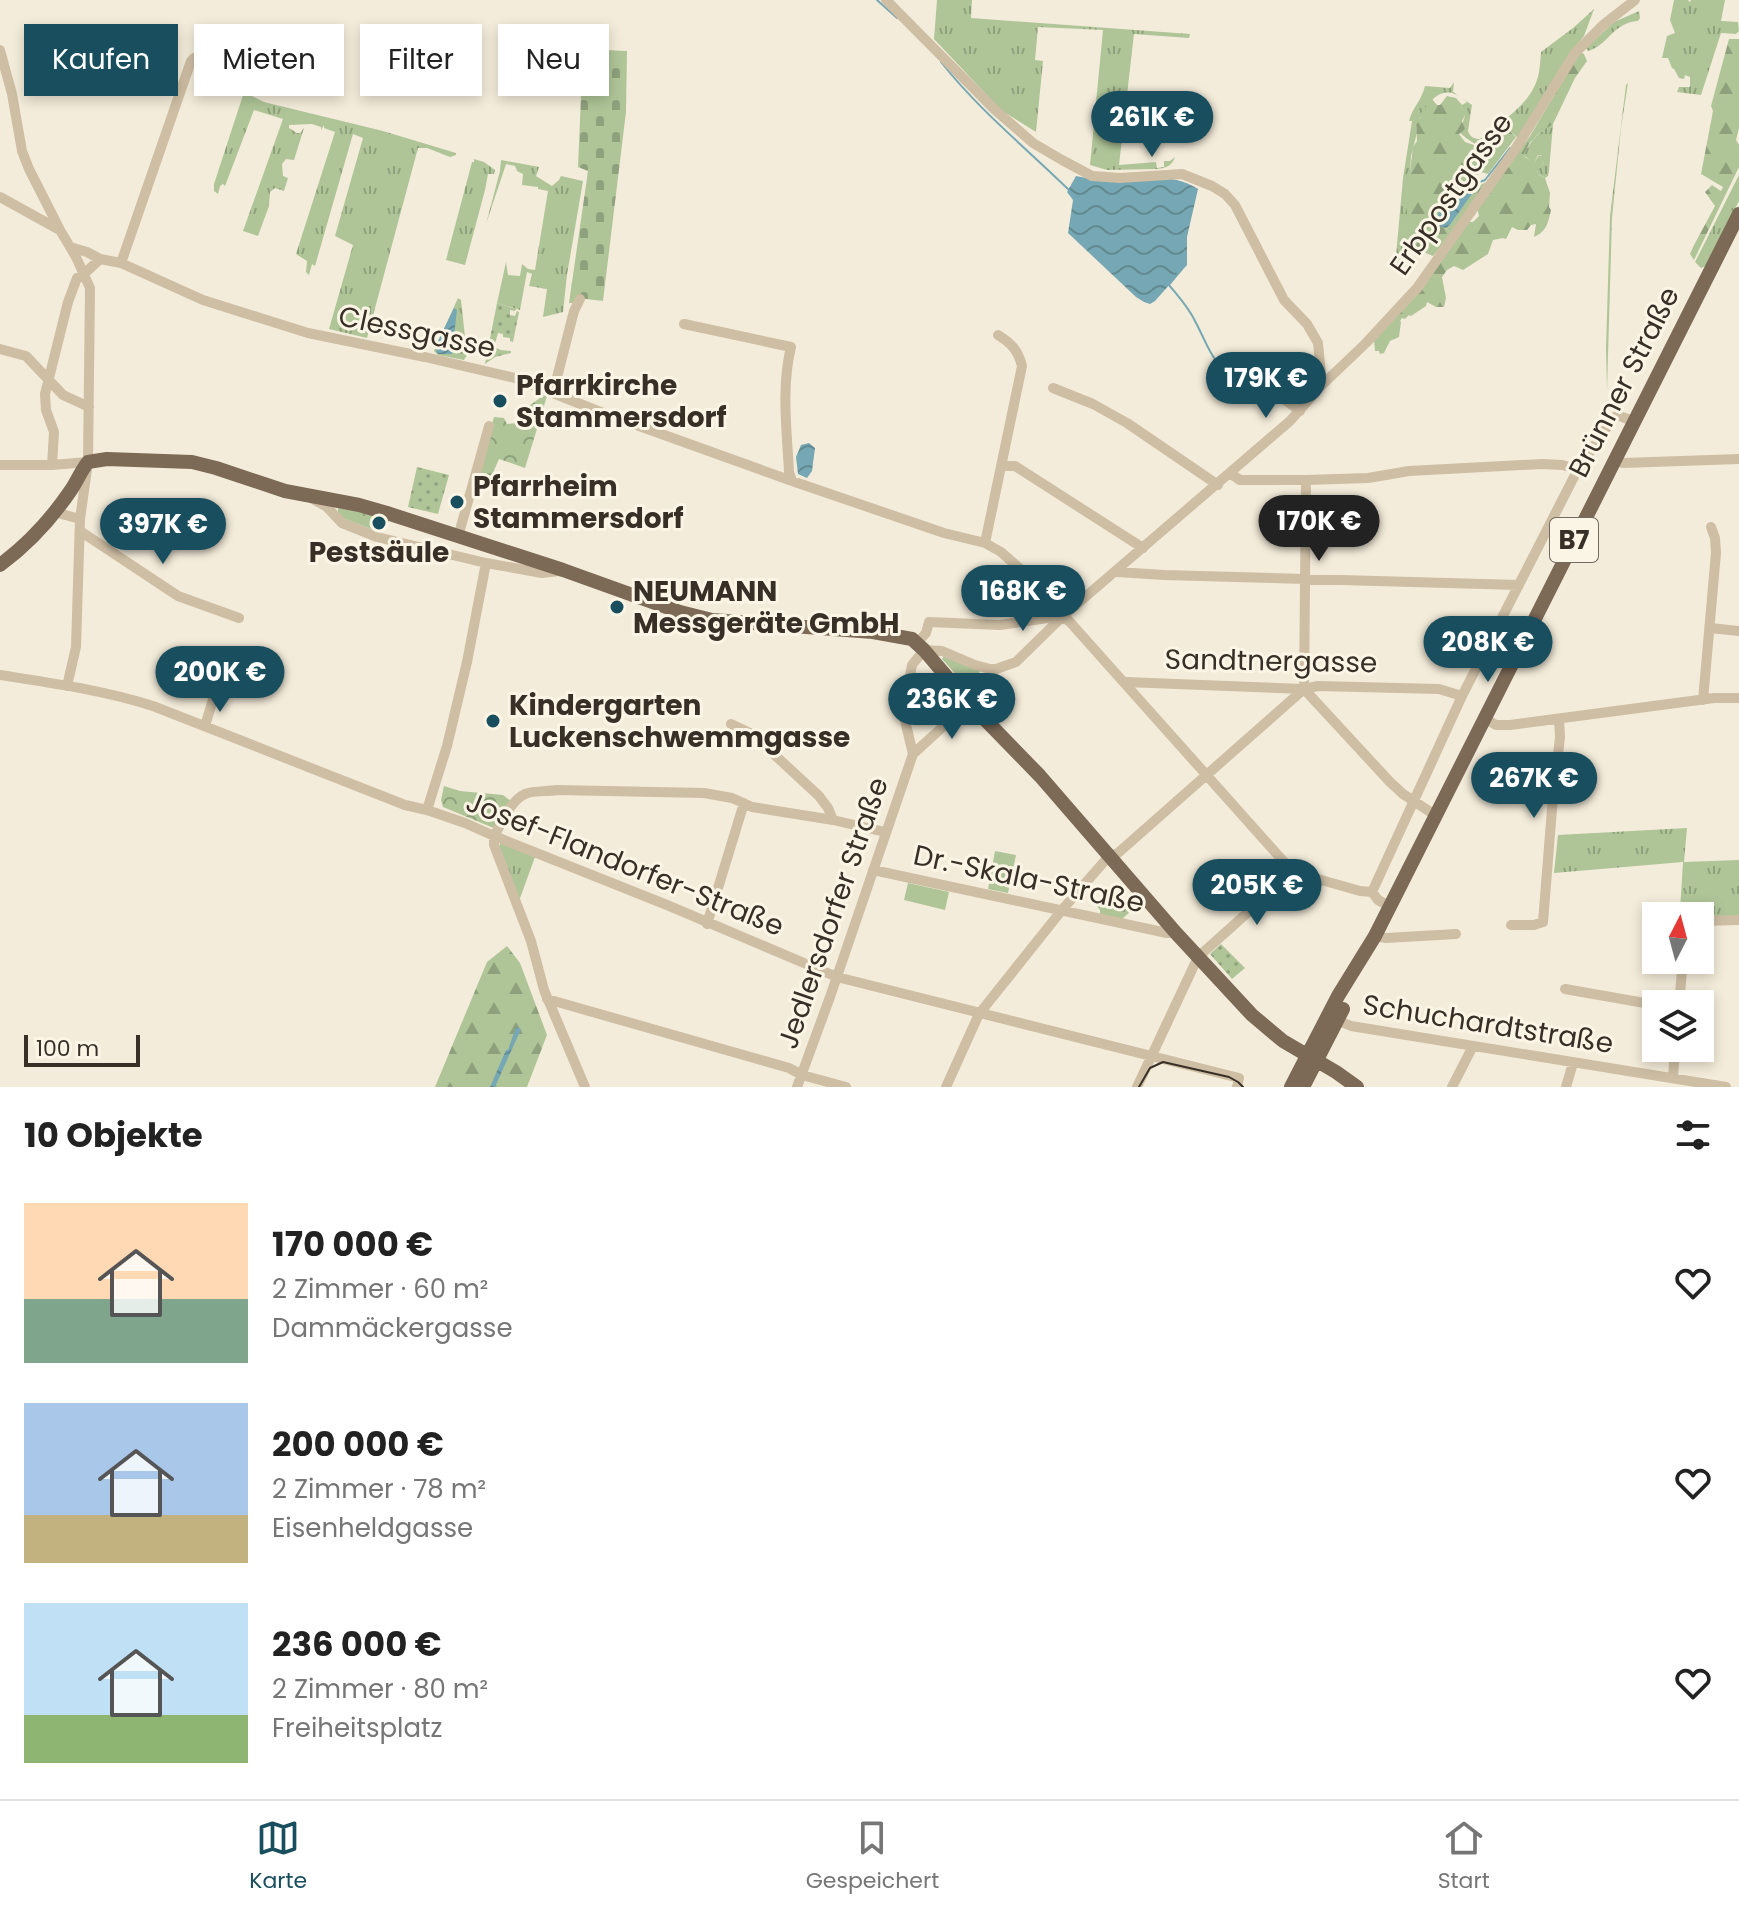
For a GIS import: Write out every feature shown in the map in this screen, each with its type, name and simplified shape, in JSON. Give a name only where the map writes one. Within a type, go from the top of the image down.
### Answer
[{"type":"main road","name":"Brünner Straße","points":[[1303,1087],[1338,996],[1375,936],[1739,214]]},
{"type":"main road","points":[[0,565],[30,540],[54,512],[88,462],[107,459],[192,462],[285,491],[373,509],[712,620],[873,632],[912,639],[1040,776],[1176,933],[1252,1015],[1283,1041],[1357,1087]]},
{"type":"main road","name":"Brünner Straße","points":[[1291,1087],[1337,1020],[1362,960]]},
{"type":"street","points":[[886,0],[994,109],[1033,143],[1062,160],[1092,176],[1120,178],[1182,174],[1225,194],[1235,205],[1284,300],[1307,324],[1318,343],[1322,385]]},
{"type":"street","name":"Erbpostgasse","points":[[996,669],[1016,662],[1063,616],[1231,474],[1300,411],[1366,343],[1417,288],[1516,148],[1575,53],[1603,25],[1635,0]]},
{"type":"street","points":[[0,50],[22,151],[90,288],[88,462],[80,525],[76,647],[67,686]]},
{"type":"street","points":[[121,263],[181,86],[194,58]]},
{"type":"street","points":[[0,197],[60,230]]},
{"type":"street","name":"Clessgasse","points":[[70,247],[100,259],[121,263],[203,300],[308,333],[515,378],[792,481],[944,533],[985,543],[1001,552],[1027,575],[1050,608],[1063,616],[1126,682],[1293,872]]},
{"type":"street","points":[[52,465],[54,432],[45,403],[49,379],[77,278],[100,259]]},
{"type":"street","points":[[553,393],[574,311],[580,299]]},
{"type":"street","points":[[684,324],[791,347],[786,388],[789,472],[792,481]]},
{"type":"street","points":[[985,543],[1022,366],[1013,344],[998,335]]},
{"type":"street","points":[[0,349],[26,356],[68,399],[89,407]]},
{"type":"street","points":[[1245,378],[1271,389],[1300,411]]},
{"type":"street","points":[[1053,388],[1093,404],[1127,423],[1218,485]]},
{"type":"street","name":"Brünner Straße","points":[[1372,892],[1462,696],[1578,469],[1617,415],[1633,421]]},
{"type":"street","points":[[458,537],[489,426]]},
{"type":"street","points":[[1614,460],[1623,463],[1739,459]]},
{"type":"street","points":[[0,465],[88,462]]},
{"type":"street","points":[[1231,474],[1240,480],[1306,480],[1542,464],[1578,469]]},
{"type":"street","points":[[1002,466],[1015,466],[1143,548]]},
{"type":"street","points":[[1306,480],[1304,689],[1390,782],[1435,815]]},
{"type":"street","points":[[306,495],[327,507],[342,523],[377,537],[542,573],[563,570]]},
{"type":"street","points":[[54,512],[80,525],[178,596],[239,618]]},
{"type":"street","points":[[1703,700],[1716,553],[1711,527]]},
{"type":"street","points":[[427,810],[447,746],[486,563]]},
{"type":"street","points":[[1117,572],[1519,585]]},
{"type":"street","points":[[921,647],[996,669],[969,703],[913,754],[903,712],[912,665],[929,622],[1000,625],[1063,616]]},
{"type":"street","points":[[1710,628],[1739,631]]},
{"type":"street","points":[[205,726],[225,659]]},
{"type":"street","name":"Josef-Flandorfer-Straße","points":[[0,675],[129,698],[405,805],[465,823],[837,977],[1152,1057],[1238,1082]]},
{"type":"street","name":"Sandtnergasse","points":[[1126,682],[1304,689],[1318,686],[1439,689],[1462,696]]},
{"type":"street","points":[[946,1087],[979,1014],[1109,856],[1118,853],[1304,689]]},
{"type":"street","points":[[1484,718],[1494,725],[1501,725],[1739,698]]},
{"type":"street","points":[[1511,925],[1543,922],[1560,737],[1559,719]]},
{"type":"street","points":[[731,724],[752,734],[819,796],[833,820]]},
{"type":"street","name":"Jedlersdorfer Straße","points":[[797,1087],[913,754]]},
{"type":"street","name":"Dr.-Skala-Straße","points":[[494,836],[515,802],[526,794],[557,790],[704,793],[770,811],[833,820],[885,832]]},
{"type":"street","points":[[707,924],[744,803]]},
{"type":"street","points":[[494,836],[494,845],[531,941],[538,976],[585,1087]]},
{"type":"street","name":"Dr.-Skala-Straße","points":[[873,870],[1176,933]]},
{"type":"street","points":[[1137,1087],[1198,957],[1293,872],[1372,892],[1389,906]]},
{"type":"street","points":[[1714,921],[1739,920]]},
{"type":"street","points":[[1375,936],[1456,934]]},
{"type":"street","points":[[1565,989],[1642,1003]]},
{"type":"street","points":[[547,999],[846,1087]]},
{"type":"street","name":"Schuchardtstraße","points":[[1337,1020],[1351,1026],[1726,1087]]},
{"type":"street","points":[[1452,1087],[1473,1046]]},
{"type":"street","points":[[1673,1078],[1674,1062]]},
{"type":"street","points":[[1566,1087],[1573,1063]]},
{"type":"green space","points":[[937,0],[972,0],[971,18],[1190,34],[1189,38],[1134,34],[1119,165],[1156,162],[1157,168],[1164,167],[1164,161],[1175,157],[1172,163],[1166,167],[1157,169],[1107,170],[1090,165],[1103,30],[1038,27],[1035,60],[1043,61],[1036,132],[1001,110],[934,39]]},
{"type":"green space","points":[[1674,0],[1725,0],[1721,21],[1738,22],[1739,31],[1736,34],[1721,33],[1701,95],[1677,92],[1679,87],[1690,87],[1690,77],[1685,75],[1684,79],[1679,78],[1668,58],[1662,58],[1667,36],[1675,33],[1670,20]]},
{"type":"green space","points":[[1594,9],[1584,36],[1519,139],[1504,128],[1483,144],[1468,139],[1459,132],[1465,114],[1462,105],[1467,102],[1463,99],[1472,105],[1468,131],[1472,137],[1480,139],[1511,115],[1531,93],[1538,77],[1541,52]]},
{"type":"green space","points":[[1639,11],[1638,21],[1622,26],[1588,51],[1586,48],[1614,22]]},
{"type":"green space","points":[[1729,39],[1739,39],[1739,128],[1736,140],[1739,145],[1739,167],[1694,260],[1690,254],[1715,206],[1705,192],[1712,185],[1721,191],[1723,187],[1701,174],[1713,111],[1711,106]]},
{"type":"green space","points":[[609,50],[627,51],[626,112],[603,301],[578,298],[574,303],[569,303],[588,171],[578,167],[581,96],[609,96]]},
{"type":"green space","points":[[1580,52],[1587,61],[1575,78],[1553,124],[1539,133],[1523,156],[1532,161],[1539,155],[1543,157],[1544,163],[1537,171],[1545,178],[1551,210],[1544,229],[1534,237],[1536,224],[1527,230],[1512,227],[1506,239],[1493,240],[1488,254],[1463,270],[1454,266],[1447,270],[1442,277],[1446,298],[1444,307],[1427,302],[1411,316],[1402,318],[1399,337],[1390,341],[1384,353],[1375,351],[1374,340],[1421,291],[1467,222],[1473,222],[1479,216],[1477,207],[1530,136]]},
{"type":"green space","points":[[1454,82],[1453,92],[1458,96],[1448,93],[1436,97],[1416,127],[1403,241],[1409,246],[1395,267],[1412,121],[1409,121],[1425,86],[1450,88]]},
{"type":"green space","points":[[1628,83],[1612,218],[1607,391],[1610,216],[1626,85]]},
{"type":"green space","points":[[243,96],[383,131],[456,153],[450,157],[427,148],[418,148],[367,338],[329,329],[353,245],[335,236],[363,138],[353,134],[315,266],[312,264],[309,275],[306,272],[307,261],[296,254],[335,132],[324,128],[324,125],[321,130],[321,127],[312,124],[289,125],[297,133],[304,128],[294,160],[286,159],[282,164],[283,176],[288,178],[284,191],[275,188],[270,192],[269,206],[258,236],[243,231],[283,119],[254,110],[225,186],[220,186],[218,194],[214,191]]},
{"type":"green space","points":[[1447,96],[1456,98],[1465,111],[1462,121],[1465,129],[1459,134],[1465,142],[1480,147],[1499,133],[1509,130],[1516,137],[1488,174],[1481,172],[1443,204],[1437,219],[1439,225],[1451,234],[1433,256],[1409,246],[1403,241],[1403,234],[1407,225],[1413,147],[1417,141],[1416,121],[1432,99],[1440,105]]},
{"type":"green space","points":[[1553,124],[1549,171],[1545,178],[1537,170],[1544,163],[1541,155],[1535,161],[1522,156],[1531,142]]},
{"type":"green space","points":[[474,159],[495,170],[494,174],[488,174],[465,265],[446,260]]},
{"type":"green space","points":[[501,160],[539,167],[536,176],[552,186],[561,176],[583,181],[563,312],[543,317],[547,289],[529,286],[532,274],[527,272],[520,310],[497,303],[506,262],[508,275],[520,276],[522,264],[535,270],[548,191],[522,185],[523,174],[515,166],[506,164],[486,224]]},
{"type":"green space","points":[[1739,175],[1739,201],[1706,266],[1701,268],[1695,262]]},
{"type":"green space","points":[[1486,182],[1451,234],[1446,228],[1475,188]]},
{"type":"green space","points":[[458,298],[461,300],[467,355],[464,360],[438,355],[434,351]]},
{"type":"green space","points":[[497,303],[516,309],[510,310],[510,315],[515,316],[519,312],[513,342],[498,333],[494,347],[511,353],[495,357],[485,364]]},
{"type":"green space","points":[[544,395],[547,396],[525,468],[499,459],[489,482],[476,478],[494,417],[504,418],[507,424],[516,423],[519,413]]},
{"type":"green space","points":[[417,467],[449,475],[438,514],[408,507]]},
{"type":"green space","points":[[338,508],[384,517],[380,530],[340,517]]},
{"type":"green space","points":[[944,656],[980,671],[969,689],[942,659]]},
{"type":"green space","points":[[444,786],[460,791],[503,795],[511,801],[496,829],[443,807]]},
{"type":"green space","points":[[1687,828],[1684,862],[1739,860],[1739,918],[1714,917],[1714,902],[1680,902],[1683,862],[1554,873],[1558,835]]},
{"type":"green space","points":[[501,843],[535,857],[519,901],[499,846]]},
{"type":"green space","points":[[995,851],[1016,855],[1008,893],[988,889]]},
{"type":"green space","points":[[908,883],[949,892],[945,910],[904,900]]},
{"type":"green space","points":[[1116,897],[1129,913],[1125,919],[1100,916],[1096,905],[1101,898],[1111,900]]},
{"type":"green space","points":[[1221,944],[1245,968],[1232,979],[1210,954]]},
{"type":"green space","points":[[507,946],[520,963],[547,1035],[527,1087],[435,1087],[487,962]]},
{"type":"water","points":[[1076,176],[1096,180],[1174,179],[1198,189],[1187,237],[1187,265],[1155,301],[1150,304],[1136,297],[1068,233],[1073,200],[1067,192]]},
{"type":"water","points":[[1471,181],[1475,182],[1474,191],[1450,225],[1446,228],[1439,226],[1437,219],[1446,201]]},
{"type":"water","points":[[454,308],[457,310],[452,354],[438,354],[436,345]]},
{"type":"water","points":[[809,443],[815,448],[812,471],[807,478],[798,474],[796,457],[801,445]]},
{"type":"water","points":[[516,1027],[521,1029],[495,1087],[490,1087],[508,1050]]},
{"type":"waterway","points":[[877,0],[897,18]]},
{"type":"waterway","points":[[941,62],[987,113],[1069,190]]},
{"type":"waterway","points":[[1475,184],[1485,180],[1510,148]]},
{"type":"waterway","points":[[1181,270],[1169,285],[1190,312],[1222,368],[1240,380]]},
{"type":"tram line","points":[[1139,1087],[1150,1068],[1163,1062],[1229,1077],[1243,1087]]},
{"type":"place","name":"Pfarrkirche Stammersdorf","points":[[500,401]]},
{"type":"place","name":"Pfarrheim Stammersdorf","points":[[457,502]]},
{"type":"place","name":"Pestsäule","points":[[379,523]]},
{"type":"place","name":"NEUMANN Messgeräte GmbH","points":[[617,607]]},
{"type":"place","name":"Kindergarten Luckenschwemmgasse","points":[[493,721]]}]
